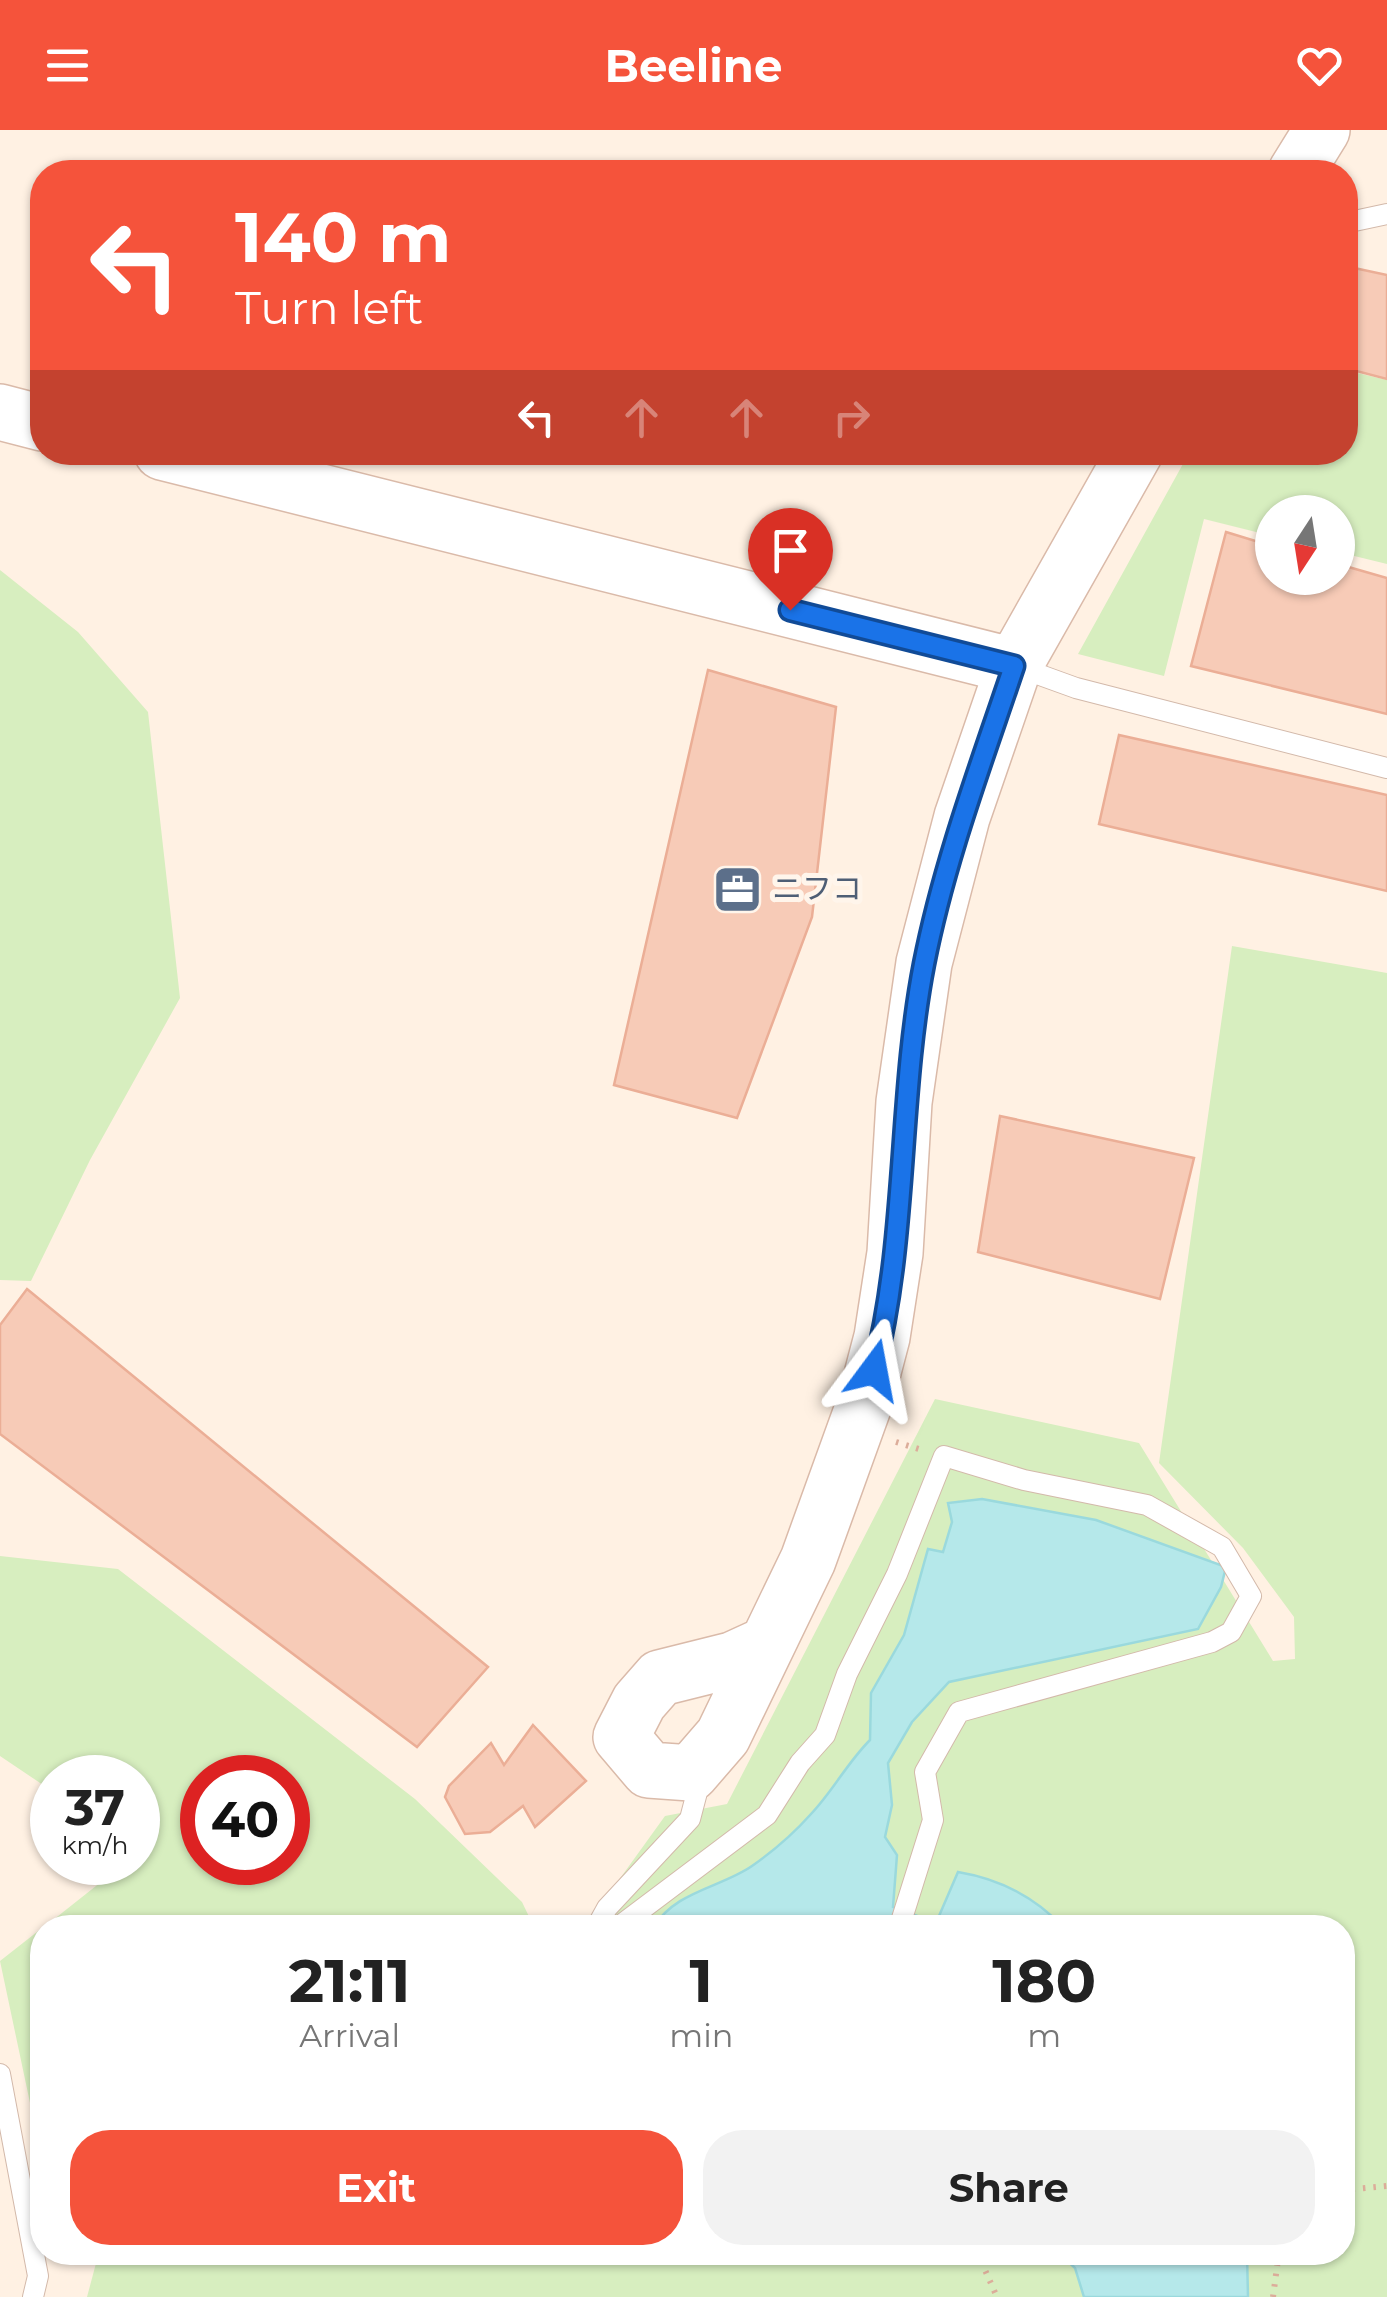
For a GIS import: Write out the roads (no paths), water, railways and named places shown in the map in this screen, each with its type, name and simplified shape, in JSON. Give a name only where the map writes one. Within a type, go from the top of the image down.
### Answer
[{"type":"street","points":[[1303,160],[1322,130]]},
{"type":"street","points":[[0,412],[30,420]]},
{"type":"street","points":[[214,465],[1014,666]]},
{"type":"street","points":[[767,1644],[732,1660],[660,1678],[639,1702],[620,1737],[649,1770],[691,1774],[724,1736],[808,1560],[856,1430],[882,1337],[895,1253],[904,1102],[924,963],[962,817],[1014,666],[1128,465]]},
{"type":"lane","points":[[1358,220],[1387,214]]},
{"type":"lane","points":[[1014,666],[1076,688],[1387,768]]},
{"type":"lane","points":[[634,1915],[767,1815],[800,1763],[825,1735],[846,1674],[897,1574],[944,1456],[1024,1480],[1147,1505],[1222,1548],[1251,1596],[1231,1632],[1212,1642],[958,1712],[925,1772],[933,1820],[903,1915]]},
{"type":"lane","points":[[603,1915],[690,1818],[703,1760]]},
{"type":"lane","points":[[0,2074],[30,2233]]},
{"type":"lane","points":[[33,2297],[38,2276],[36,2265]]},
{"type":"water","points":[[982,1499],[1096,1520],[1226,1567],[1221,1587],[1198,1629],[949,1682],[912,1722],[888,1763],[892,1805],[885,1837],[897,1855],[893,1907],[914,1915],[663,1915],[686,1898],[739,1873],[783,1842],[819,1805],[870,1740],[871,1693],[904,1635],[928,1549],[943,1552],[952,1522],[948,1503]]},
{"type":"water","points":[[958,1872],[1015,1890],[1050,1915],[939,1915]]},
{"type":"water","points":[[1072,2265],[1247,2265],[1248,2297],[1084,2297]]},
{"type":"place","name":"ニフコ","points":[[737,889]]}]
